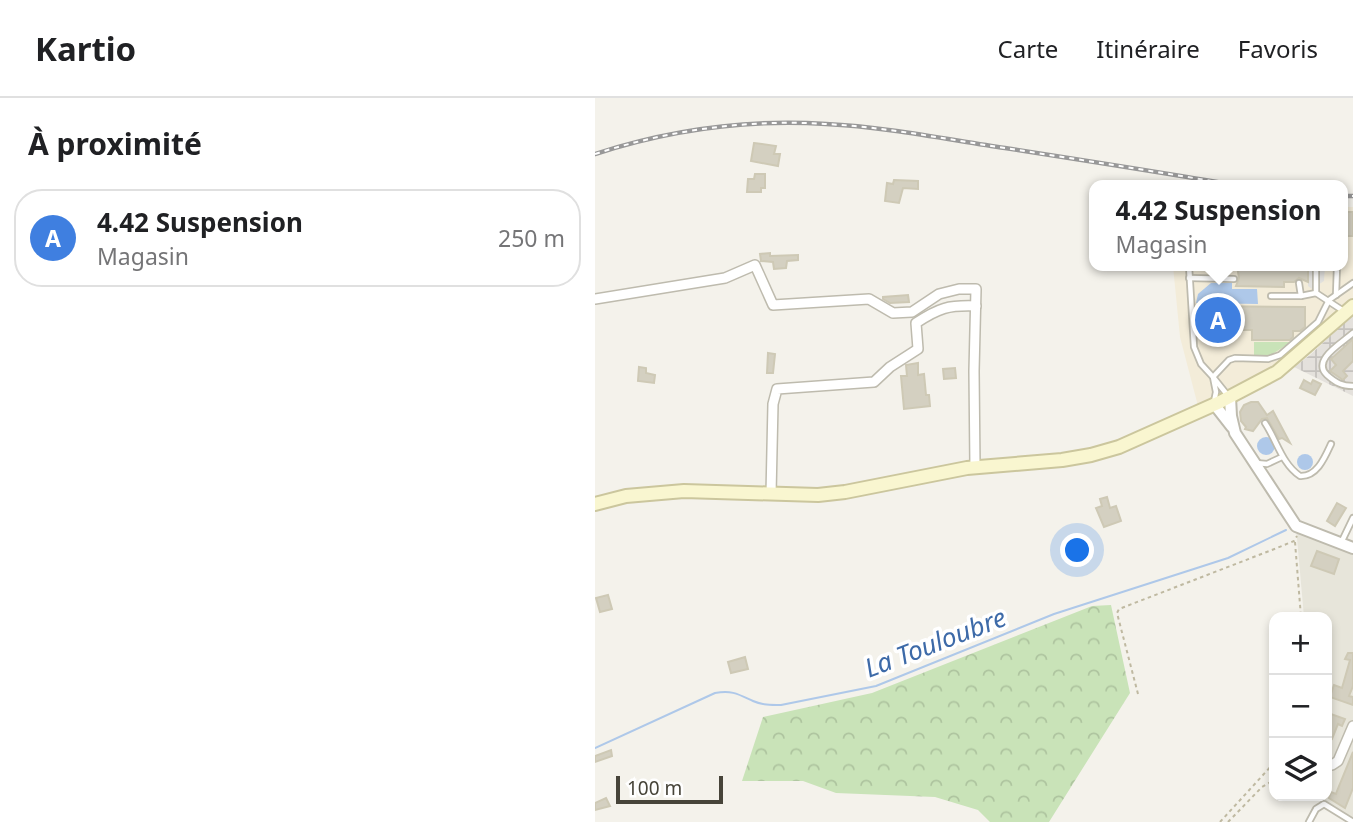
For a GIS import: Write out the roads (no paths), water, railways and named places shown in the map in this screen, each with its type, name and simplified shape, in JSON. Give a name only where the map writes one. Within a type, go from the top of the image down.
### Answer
[{"type":"main road","points":[[595,505],[626,496],[684,491],[818,495],[975,467],[1091,455],[1119,447],[1220,402],[1277,372],[1351,313]]},
{"type":"street","points":[[595,299],[725,278],[755,265],[773,305],[869,299],[893,313],[912,312],[939,294],[959,289],[977,289],[975,467]]},
{"type":"street","points":[[771,494],[773,404],[776,389],[874,382],[890,367],[918,349],[916,323],[938,309],[953,305],[976,306]]},
{"type":"street","points":[[1220,402],[1235,433],[1261,467],[1296,526],[1353,548]]},
{"type":"street","points":[[1220,402],[1231,416],[1235,433]]},
{"type":"street","points":[[1332,765],[1338,761],[1353,726]]},
{"type":"lane","points":[[1189,271],[1194,347],[1201,364],[1213,377],[1220,402]]},
{"type":"lane","points":[[1316,271],[1316,293]]},
{"type":"lane","points":[[1336,295],[1337,271]]},
{"type":"lane","points":[[1189,278],[1234,279]]},
{"type":"lane","points":[[1299,283],[1301,296]]},
{"type":"lane","points":[[1213,377],[1224,364],[1235,358],[1268,359],[1280,355],[1318,322],[1329,300],[1353,283]]},
{"type":"lane","points":[[1271,296],[1316,293],[1351,313]]},
{"type":"lane","points":[[1353,333],[1323,359],[1321,365],[1324,372],[1335,382],[1353,386]]},
{"type":"lane","points":[[1213,377],[1220,402]]},
{"type":"lane","points":[[1265,423],[1277,441],[1282,457],[1297,474],[1306,477],[1318,467],[1331,444]]},
{"type":"lane","points":[[1261,467],[1282,457]]},
{"type":"lane","points":[[1340,544],[1353,518]]},
{"type":"lane","points":[[1309,822],[1316,808],[1324,804],[1353,822]]},
{"type":"water","points":[[1211,283],[1232,283],[1232,289],[1257,289],[1258,304],[1196,303],[1198,294]]},
{"type":"water","points":[[1266,437],[1272,440],[1275,446],[1272,452],[1266,455],[1260,452],[1257,446],[1260,440]]},
{"type":"water","points":[[1305,454],[1313,462],[1305,470],[1297,462]]},
{"type":"waterway","name":"La Touloubre","points":[[595,748],[715,693],[731,692],[760,703],[781,705],[876,686],[1054,614],[1228,558],[1286,530]]},
{"type":"railway","points":[[595,154],[651,138],[709,128],[767,123],[826,124],[915,134],[1204,180]]},
{"type":"railway","points":[[1348,196],[1353,196]]},
{"type":"place","name":"4.42 Suspension","points":[[1218,320]]}]
